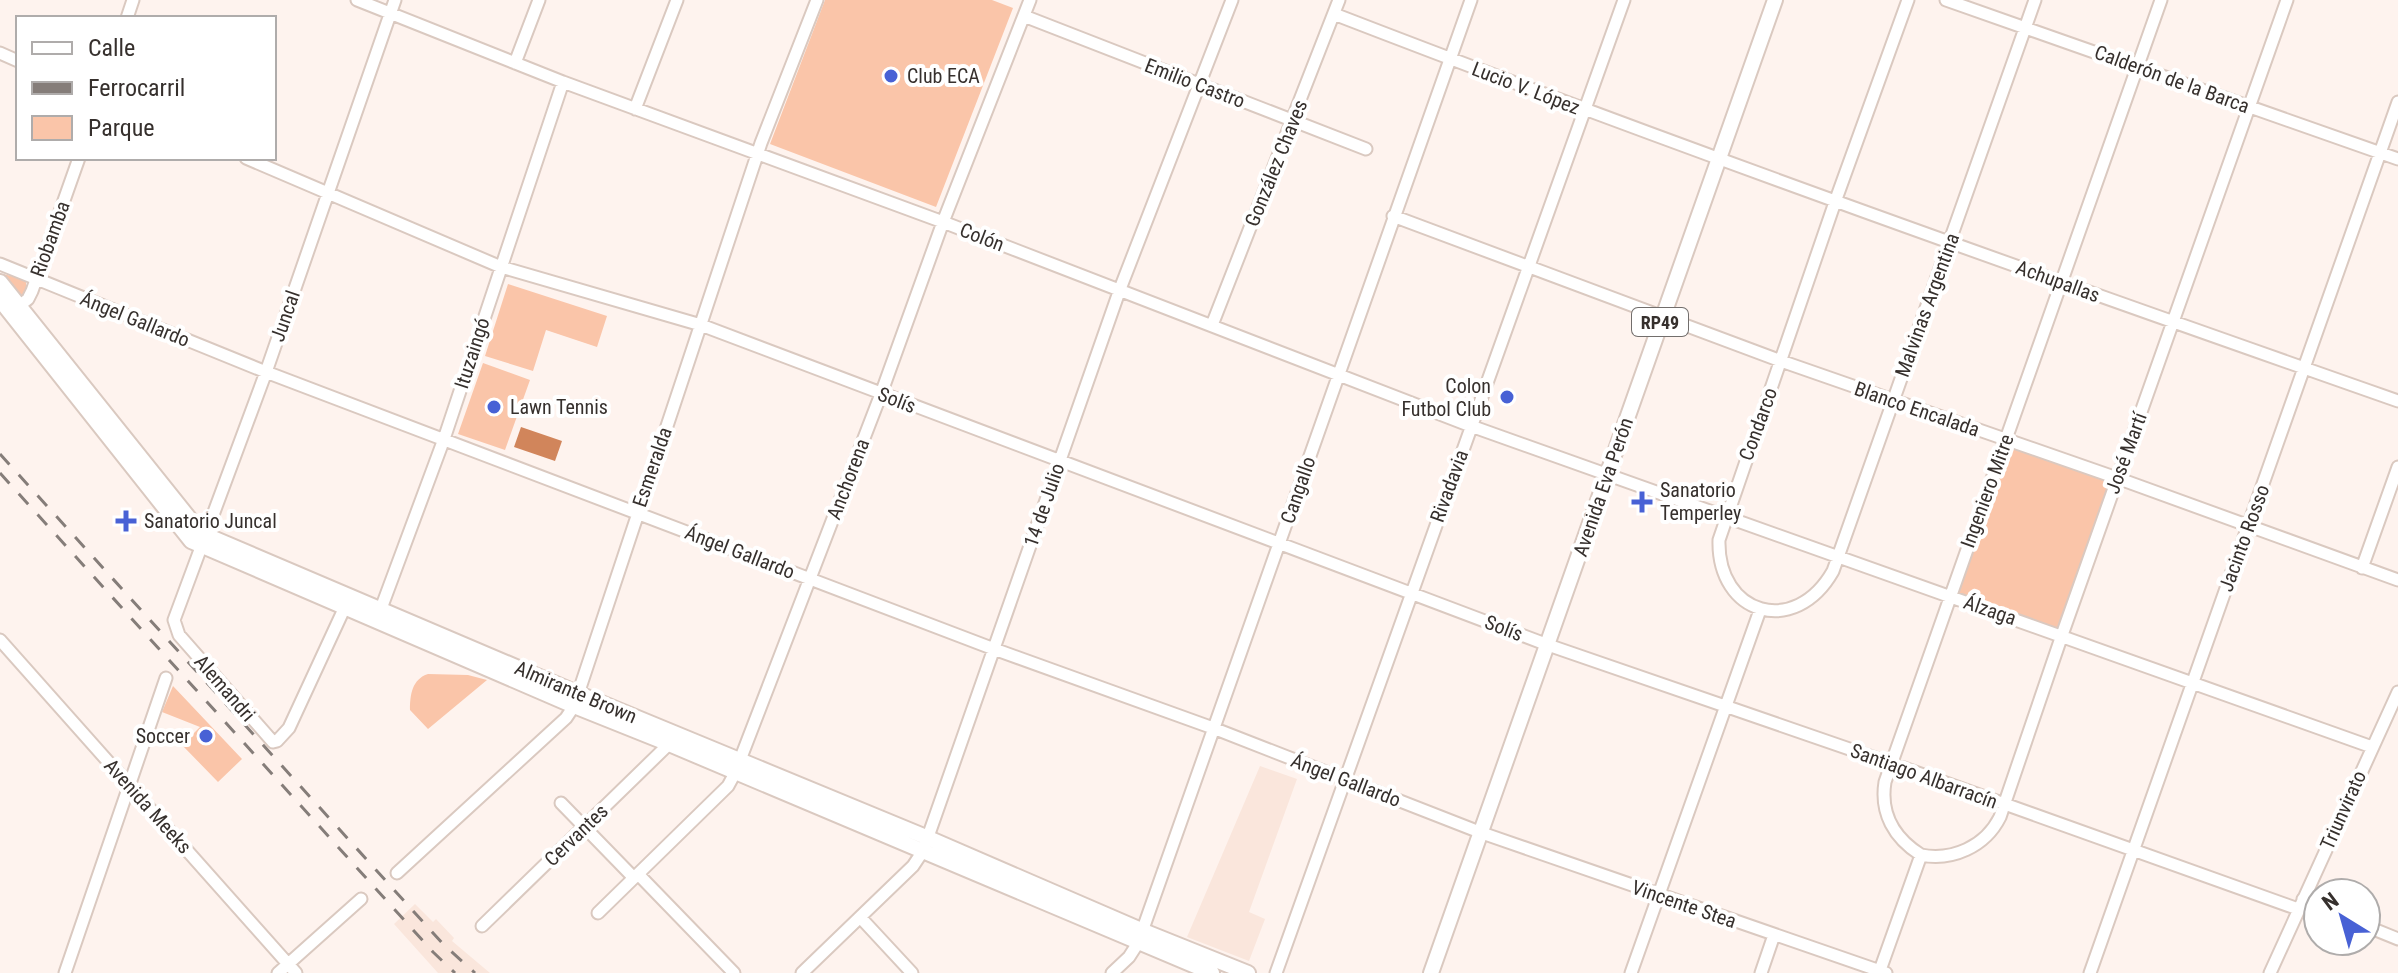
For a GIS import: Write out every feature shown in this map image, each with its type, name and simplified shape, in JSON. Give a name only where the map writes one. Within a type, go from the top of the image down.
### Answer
[{"type":"main road","name":"Avenida Eva Perón","points":[[1431,973],[1775,0]]},
{"type":"main road","name":"Almirante Brown","points":[[0,282],[15,310],[204,541],[344,609],[378,615]]},
{"type":"main road","name":"Almirante Brown","points":[[0,300],[15,310]]},
{"type":"main road","name":"Almirante Brown","points":[[204,541],[924,844],[1139,937],[1212,973]]},
{"type":"main road","name":"Almirante Brown","points":[[575,699],[669,744],[738,767]]},
{"type":"main road","name":"Almirante Brown","points":[[1139,937],[1248,973]]},
{"type":"street","name":"Colón","points":[[357,0],[563,82],[943,222],[1607,476]]},
{"type":"street","name":"Juncal","points":[[176,630],[174,620],[266,372],[395,0]]},
{"type":"street","points":[[515,63],[539,0]]},
{"type":"street","points":[[635,109],[677,0]]},
{"type":"street","name":"Esmeralda","points":[[397,873],[566,718],[575,699],[758,153],[817,0]]},
{"type":"street","name":"Anchorena","points":[[598,913],[728,786],[738,767],[1030,0]]},
{"type":"street","name":"14 de Julio","points":[[802,973],[913,866],[924,844],[1120,289],[1232,0]]},
{"type":"street","name":"González Chaves","points":[[1212,325],[1339,0]]},
{"type":"street","name":"Cangallo","points":[[1112,973],[1129,957],[1139,937],[1471,0]]},
{"type":"street","name":"Rivadavia","points":[[1276,973],[1624,0]]},
{"type":"street","name":"Condarco","points":[[1760,610],[1738,593],[1723,573],[1719,540],[1908,0]]},
{"type":"street","name":"Calderón de la Barca","points":[[1946,0],[2398,159]]},
{"type":"street","name":"Malvinas Argentina","points":[[1760,610],[1781,611],[1805,602],[1825,584],[1839,556],[2035,0]]},
{"type":"street","name":"Ingeniero Mitre","points":[[1921,855],[1905,843],[1886,814],[1883,794],[1890,763],[2161,0]]},
{"type":"street","name":"José Martí","points":[[1921,855],[1939,858],[1979,843],[1995,826],[2004,806],[2287,0]]},
{"type":"street","name":"Lucio V. López","points":[[1334,14],[1718,160]]},
{"type":"street","name":"Emilio Castro","points":[[1024,16],[1366,149]]},
{"type":"street","name":"Ituzaingó","points":[[378,615],[444,439],[563,82]]},
{"type":"street","name":"Jacinto Rosso","points":[[2090,973],[2398,102]]},
{"type":"street","name":"Riobamba","points":[[15,310],[28,299],[78,160]]},
{"type":"street","name":"Solís","points":[[251,160],[501,267],[701,325],[1548,645]]},
{"type":"street","name":"Achupallas","points":[[1718,160],[2398,401]]},
{"type":"street","points":[[1393,216],[1662,316]]},
{"type":"street","name":"Ángel Gallardo","points":[[0,264],[266,372],[994,649],[1213,728],[1482,833]]},
{"type":"street","name":"Blanco Encalada","points":[[1662,316],[2398,580]]},
{"type":"street","points":[[2362,568],[2398,467]]},
{"type":"street","name":"Álzaga","points":[[1607,476],[2372,747]]},
{"type":"street","name":"Alemandri","points":[[176,630],[270,740],[277,741],[289,728],[344,609]]},
{"type":"street","points":[[1631,973],[1760,610]]},
{"type":"street","name":"Avenida Meeks","points":[[0,640],[292,968]]},
{"type":"street","name":"Santiago Albarracín","points":[[1548,645],[1890,763],[2004,806],[2301,904]]},
{"type":"street","points":[[65,973],[166,678]]},
{"type":"street","name":"Triunvirato","points":[[2270,973],[2372,747],[2395,708],[2398,692]]},
{"type":"street","name":"Cervantes","points":[[482,926],[669,744]]},
{"type":"street","points":[[561,803],[734,973]]},
{"type":"street","name":"Vincente Stea","points":[[1482,833],[1882,972]]},
{"type":"street","points":[[1882,972],[1921,855]]},
{"type":"street","points":[[278,973],[292,968],[361,899]]},
{"type":"street","points":[[860,917],[912,973]]},
{"type":"street","points":[[1761,973],[1774,935]]},
{"type":"shaded area","points":[[521,427],[562,441],[555,461],[514,447]]},
{"type":"shaded area","points":[[1260,766],[1297,779],[1249,912],[1265,919],[1249,961],[1187,937]]},
{"type":"shaded area","points":[[415,904],[433,922],[436,919],[454,938],[452,941],[490,973],[438,973],[394,924]]},
{"type":"green space","name":"Club ECA","points":[[825,0],[992,0],[1013,8],[936,207],[770,144]]},
{"type":"green space","points":[[3,274],[24,279],[26,288],[22,296]]},
{"type":"green space","points":[[508,284],[607,316],[597,347],[546,330],[533,371],[485,356]]},
{"type":"green space","name":"Lawn Tennis","points":[[483,363],[530,380],[505,450],[458,434]]},
{"type":"green space","points":[[2005,439],[2117,478],[2062,635],[1950,595]]},
{"type":"green space","points":[[428,674],[468,675],[487,680],[428,729],[410,710],[415,684]]},
{"type":"green space","name":"Soccer","points":[[173,686],[242,759],[218,782],[182,745],[200,727],[162,712]]},
{"type":"railway","points":[[0,454],[443,944],[475,973]]},
{"type":"railway","points":[[0,473],[455,973]]},
{"type":"place","name":"Club ECA","points":[[891,76]]},
{"type":"place","name":"Colon Futbol Club","points":[[1507,397]]},
{"type":"place","name":"Lawn Tennis","points":[[494,407]]},
{"type":"place","name":"Sanatorio Temperley","points":[[1642,502]]},
{"type":"place","name":"Sanatorio Juncal","points":[[126,521]]},
{"type":"place","name":"Soccer","points":[[206,736]]}]
